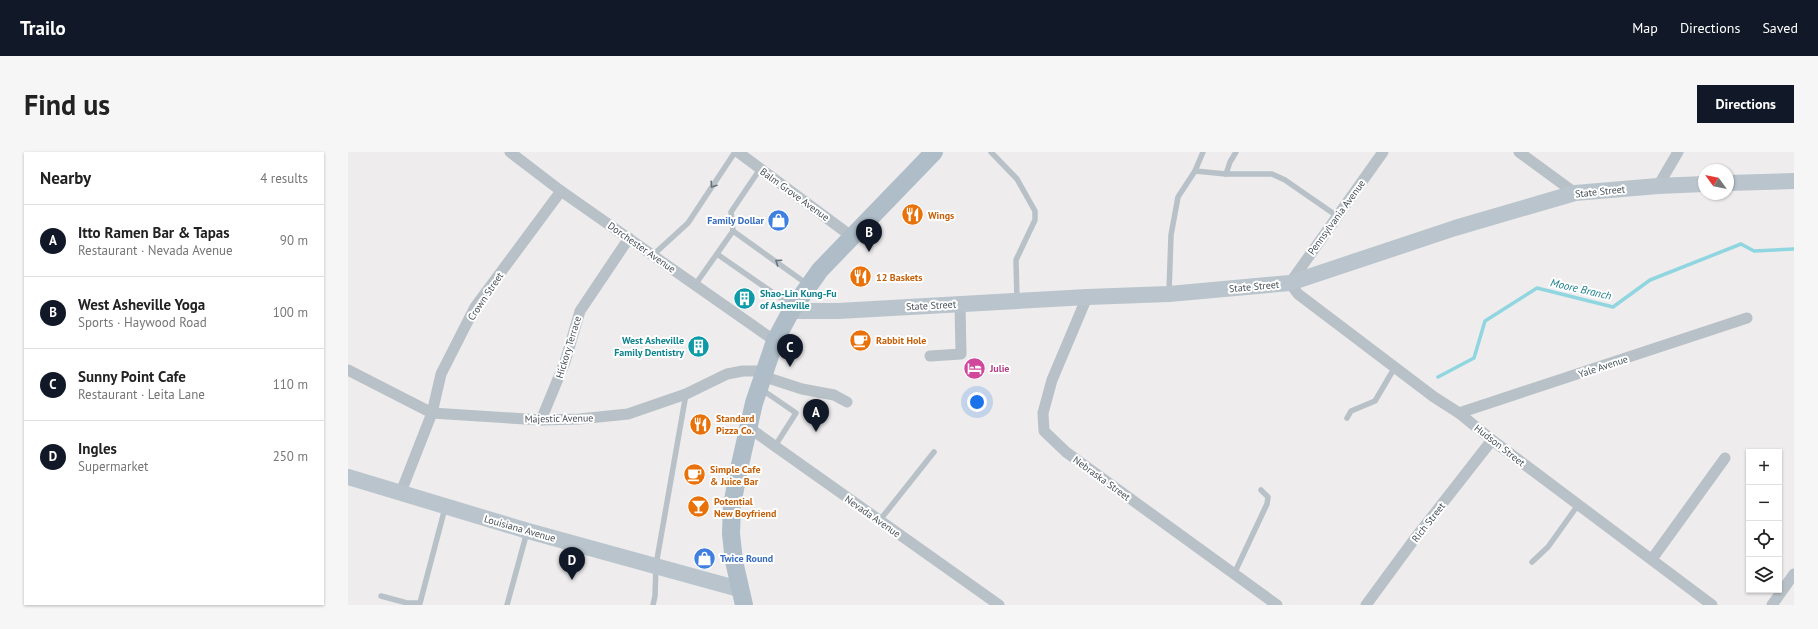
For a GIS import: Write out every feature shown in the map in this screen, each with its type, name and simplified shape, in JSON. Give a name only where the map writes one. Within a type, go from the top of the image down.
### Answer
[{"type":"main road","points":[[741,597],[731,534],[732,513],[737,478],[748,427],[762,378],[775,341],[793,309],[820,270],[851,236],[934,152]]},
{"type":"street","name":"Dorchester Avenue","points":[[510,152],[561,191],[775,341]]},
{"type":"street","name":"Balm Grove Avenue","points":[[738,152],[851,236]]},
{"type":"street","name":"Pennsylvania Avenue","points":[[1290,283],[1383,152]]},
{"type":"street","points":[[1520,152],[1575,193]]},
{"type":"street","points":[[1658,186],[1678,152]]},
{"type":"street","points":[[1734,183],[1794,181]]},
{"type":"street","name":"State Street","points":[[793,309],[838,311],[1017,300],[1169,294],[1290,283],[1448,230],[1575,193],[1698,184]]},
{"type":"street","name":"Crown Street","points":[[432,413],[441,374],[475,307],[561,191]]},
{"type":"street","name":"Hickory Terrace","points":[[541,420],[565,362],[580,311],[629,238]]},
{"type":"street","name":"Hudson Street","points":[[1290,283],[1298,294],[1434,397],[1459,413],[1492,440],[1712,605]]},
{"type":"street","name":"Nebraska Street","points":[[1087,297],[1052,380],[1043,413],[1044,431],[1066,452],[1277,605]]},
{"type":"street","points":[[930,356],[961,354],[960,304]]},
{"type":"street","name":"Yale Avenue","points":[[1459,413],[1747,318]]},
{"type":"street","points":[[348,370],[432,413],[401,492]]},
{"type":"street","name":"Majestic Avenue","points":[[432,413],[541,420],[579,419],[628,414],[686,394],[727,374],[743,371],[802,389],[834,395],[847,402]]},
{"type":"street","name":"Nevada Avenue","points":[[748,427],[999,605]]},
{"type":"street","name":"Rich Street","points":[[1366,605],[1412,541],[1492,440]]},
{"type":"street","points":[[1652,559],[1725,458]]},
{"type":"street","name":"Louisiana Avenue","points":[[348,477],[528,531],[656,565],[741,597]]},
{"type":"street","points":[[1772,605],[1794,574]]},
{"type":"lane","points":[[653,255],[688,223],[735,152]]},
{"type":"lane","points":[[991,152],[1017,179],[1035,211],[1035,220],[1016,260],[1017,300]]},
{"type":"lane","points":[[1169,294],[1171,235],[1178,197],[1195,171],[1203,152]]},
{"type":"lane","points":[[1226,174],[1230,162],[1236,152]]},
{"type":"lane","points":[[695,285],[733,231],[731,212],[760,169]]},
{"type":"lane","points":[[1195,171],[1226,174],[1272,174],[1285,180],[1337,216]]},
{"type":"lane","points":[[733,231],[809,285]]},
{"type":"lane","points":[[717,254],[793,309]]},
{"type":"lane","points":[[1347,418],[1351,411],[1375,401],[1395,367]]},
{"type":"lane","points":[[762,378],[796,413],[775,446]]},
{"type":"lane","points":[[653,605],[655,596],[656,565],[686,394]]},
{"type":"lane","points":[[880,520],[934,452]]},
{"type":"lane","points":[[1234,574],[1267,504],[1268,497],[1261,490]]},
{"type":"lane","points":[[1532,562],[1548,547],[1578,505]]},
{"type":"lane","points":[[381,596],[407,603],[420,603],[446,506]]},
{"type":"lane","points":[[506,605],[528,531]]},
{"type":"waterway","name":"Moore Branch","points":[[1438,377],[1474,358],[1485,321],[1537,288],[1613,307],[1650,280],[1741,244],[1754,251],[1794,249]]},
{"type":"place","name":"Wings","points":[[912,215]]},
{"type":"place","name":"Family Dollar","points":[[779,220]]},
{"type":"place","name":"West Asheville Yoga","points":[[869,252]]},
{"type":"place","name":"12 Baskets","points":[[860,277]]},
{"type":"place","name":"Shao-Lin Kung-Fu of Asheville","points":[[745,299]]},
{"type":"place","name":"Rabbit Hole","points":[[860,340]]},
{"type":"place","name":"West Asheville Family Dentistry","points":[[699,346]]},
{"type":"place","name":"Sunny Point Cafe","points":[[790,367]]},
{"type":"place","name":"Julie","points":[[975,368]]},
{"type":"place","name":"Standard Pizza Co.","points":[[700,424]]},
{"type":"place","name":"Itto Ramen Bar & Tapas","points":[[816,432]]},
{"type":"place","name":"Simple Cafe & Juice Bar","points":[[695,475]]},
{"type":"place","name":"Potential New Boyfriend","points":[[698,507]]},
{"type":"place","name":"Twice Round","points":[[705,558]]},
{"type":"place","name":"Ingles","points":[[572,580]]}]
